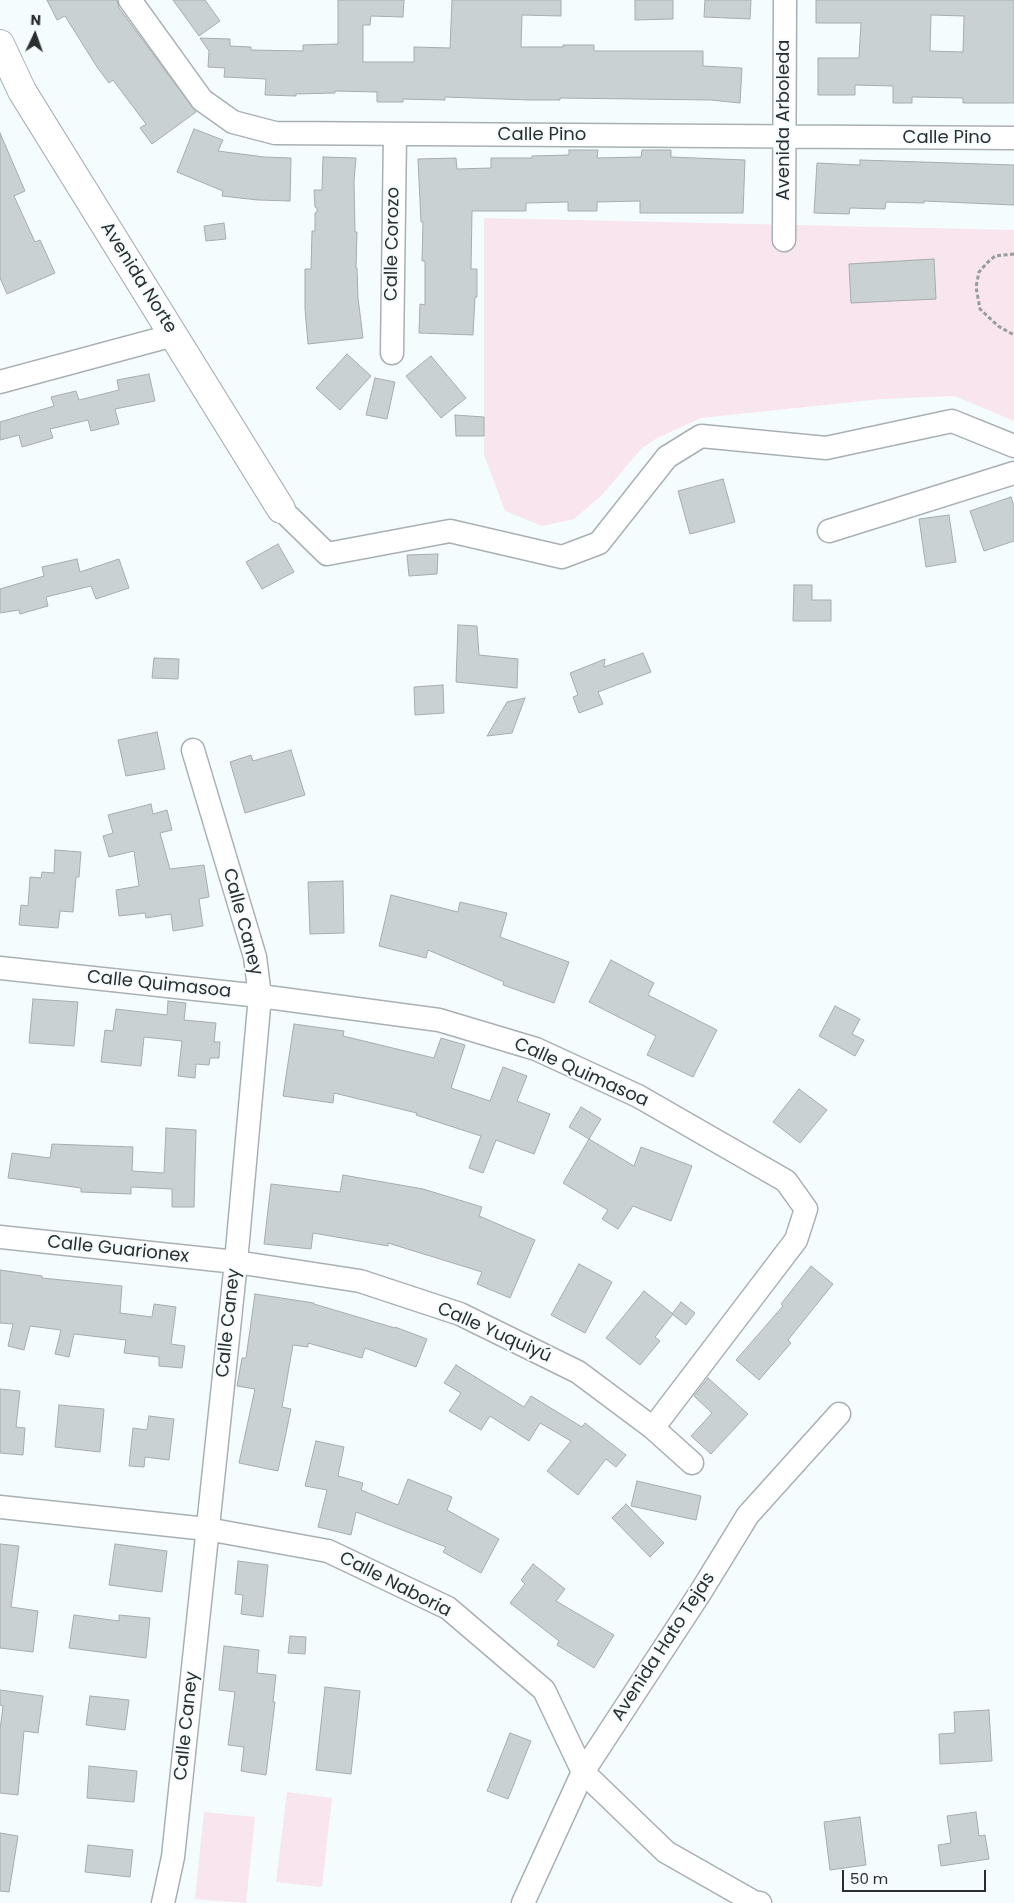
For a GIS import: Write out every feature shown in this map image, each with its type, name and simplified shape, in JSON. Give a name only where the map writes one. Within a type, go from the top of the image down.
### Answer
[{"type":"street","name":"Calle Pino","points":[[130,0],[202,100],[233,122],[275,133],[1014,138]]},
{"type":"street","name":"Avenida Arboleda","points":[[784,240],[785,0]]},
{"type":"street","name":"Avenida Norte","points":[[0,44],[22,91],[281,509]]},
{"type":"street","name":"Calle Corozo","points":[[392,353],[395,134]]},
{"type":"street","points":[[0,382],[174,335]]},
{"type":"street","points":[[281,509],[327,554],[450,531],[562,556],[599,543],[667,457],[700,436],[826,448],[952,421],[1014,446]]},
{"type":"street","points":[[828,531],[1014,473]]},
{"type":"street","name":"Calle Caney","points":[[162,1903],[173,1857],[236,1262],[260,996],[255,957],[193,750]]},
{"type":"street","name":"Calle Quimasoa","points":[[0,968],[260,996],[439,1020],[536,1049],[638,1096],[786,1181],[806,1208],[796,1240],[653,1428]]},
{"type":"street","name":"Calle Guarionex","points":[[0,1237],[236,1262]]},
{"type":"street","name":"Calle Yuquiyú","points":[[236,1262],[360,1281],[460,1314],[578,1372],[653,1428],[692,1463]]},
{"type":"street","name":"Avenida Hato Tejas","points":[[523,1903],[583,1772],[700,1593],[748,1515],[839,1414]]},
{"type":"street","name":"Calle Naboria","points":[[0,1507],[207,1528],[328,1551],[448,1608],[544,1690],[583,1772],[666,1852],[756,1903]]},
{"type":"path","points":[[1014,254],[994,256],[979,272],[976,287],[980,309],[998,326],[1014,335]]},
{"type":"shaded area","points":[[484,218],[1014,230],[1014,421],[955,396],[881,399],[701,418],[657,438],[641,449],[601,496],[574,519],[542,526],[505,511],[484,455]]},
{"type":"shaded area","points":[[287,1792],[332,1798],[322,1887],[276,1882]]},
{"type":"shaded area","points":[[204,1812],[255,1817],[246,1903],[195,1899]]},
{"type":"building","points":[[47,0],[117,0],[119,8],[196,112],[152,144],[140,128],[146,124],[113,80],[109,83],[97,67],[65,16],[57,20]]},
{"type":"building","points":[[173,0],[205,0],[220,21],[199,36]]},
{"type":"building","points":[[338,0],[404,0],[403,17],[371,16],[370,25],[363,25],[363,62],[414,62],[414,47],[450,48],[452,0],[561,0],[561,16],[522,15],[521,47],[594,45],[594,51],[703,51],[703,66],[742,68],[740,103],[711,100],[560,98],[560,100],[529,100],[445,97],[445,100],[403,99],[403,102],[377,102],[377,92],[335,91],[335,93],[296,94],[296,96],[265,95],[266,79],[224,77],[225,68],[208,67],[209,51],[200,38],[230,39],[230,46],[251,47],[251,50],[303,51],[303,45],[338,44]]},
{"type":"building","points":[[635,0],[673,0],[673,19],[635,20]]},
{"type":"building","points":[[705,0],[751,0],[750,19],[704,17]]},
{"type":"building","points":[[816,0],[1014,0],[1014,103],[963,103],[963,98],[912,97],[912,103],[893,103],[893,86],[855,85],[855,95],[818,95],[818,58],[859,58],[861,23],[816,23]],"holes":[[[931,15],[964,16],[963,52],[930,51]]]},
{"type":"building","points":[[194,129],[223,140],[218,151],[264,157],[291,158],[290,201],[222,196],[223,191],[177,172]]},
{"type":"building","points":[[0,133],[25,191],[14,196],[35,242],[40,240],[55,273],[7,294],[0,278]]},
{"type":"building","points":[[569,150],[598,150],[597,158],[641,157],[642,150],[671,150],[671,157],[745,160],[743,213],[640,213],[640,201],[597,202],[597,211],[568,211],[568,202],[526,203],[526,211],[472,211],[471,269],[477,269],[477,297],[475,297],[473,335],[419,333],[420,304],[425,305],[425,261],[422,261],[423,222],[421,222],[418,159],[456,158],[457,169],[491,168],[491,158],[532,158],[532,156],[569,155]]},
{"type":"building","points":[[323,157],[356,158],[354,181],[355,232],[357,232],[356,268],[363,338],[308,344],[305,309],[305,269],[311,269],[312,231],[315,231],[315,213],[317,212],[314,190],[322,190]]},
{"type":"building","points":[[860,160],[1014,165],[1014,205],[924,201],[924,203],[886,202],[885,209],[850,208],[849,214],[814,213],[817,163],[860,165]]},
{"type":"building","points":[[224,223],[226,239],[206,241],[204,226]]},
{"type":"building","points":[[934,259],[936,299],[851,303],[849,264]]},
{"type":"building","points":[[347,354],[371,376],[340,410],[316,388]]},
{"type":"building","points":[[431,356],[466,398],[441,418],[406,376]]},
{"type":"building","points":[[149,374],[155,401],[115,409],[119,424],[91,431],[88,420],[50,429],[53,438],[22,447],[19,435],[0,440],[0,422],[54,406],[51,397],[76,391],[79,400],[119,390],[117,380]]},
{"type":"building","points":[[375,378],[395,382],[387,419],[366,415]]},
{"type":"building","points":[[455,415],[484,417],[484,436],[456,436]]},
{"type":"building","points":[[723,479],[735,522],[690,534],[678,491]]},
{"type":"building","points":[[1011,497],[1014,506],[1014,541],[984,551],[970,511]]},
{"type":"building","points":[[949,515],[956,562],[926,567],[919,519]]},
{"type":"building","points":[[278,544],[294,572],[262,589],[246,562]]},
{"type":"building","points":[[438,554],[437,574],[409,576],[407,555]]},
{"type":"building","points":[[77,559],[80,572],[119,559],[129,588],[96,599],[91,586],[46,597],[48,606],[20,614],[19,610],[0,613],[0,589],[44,576],[42,567]]},
{"type":"building","points":[[794,585],[812,585],[812,600],[831,600],[831,621],[793,621]]},
{"type":"building","points":[[458,625],[477,626],[479,655],[518,659],[517,688],[456,682]]},
{"type":"building","points":[[643,653],[651,672],[598,692],[603,704],[579,713],[573,697],[578,695],[570,673],[605,659],[604,667]]},
{"type":"building","points":[[154,658],[179,659],[178,679],[152,678]]},
{"type":"building","points":[[443,685],[444,713],[415,715],[414,687]]},
{"type":"building","points":[[525,698],[512,733],[487,736],[507,702]]},
{"type":"building","points":[[157,732],[165,769],[126,776],[118,740]]},
{"type":"building","points":[[291,750],[305,795],[245,813],[230,762],[251,755],[253,761]]},
{"type":"building","points":[[151,804],[153,814],[167,810],[172,830],[160,833],[170,869],[204,865],[209,897],[199,899],[203,926],[173,931],[171,914],[146,918],[145,913],[119,916],[116,890],[139,886],[134,851],[109,857],[103,836],[113,833],[108,815]]},
{"type":"building","points":[[55,850],[81,852],[79,877],[76,877],[73,912],[60,911],[58,928],[19,925],[21,905],[28,906],[30,877],[41,878],[42,872],[54,873]]},
{"type":"building","points":[[343,881],[344,933],[310,934],[308,882]]},
{"type":"building","points":[[391,895],[458,912],[460,902],[507,913],[500,937],[569,962],[554,1003],[503,985],[504,982],[428,950],[426,958],[379,946]]},
{"type":"building","points":[[611,960],[654,983],[648,995],[717,1030],[693,1077],[647,1055],[656,1036],[589,1002]]},
{"type":"building","points":[[33,999],[78,1002],[74,1046],[29,1043]]},
{"type":"building","points":[[168,1001],[186,1003],[184,1020],[216,1023],[214,1042],[220,1042],[219,1058],[210,1058],[209,1065],[196,1064],[195,1078],[178,1076],[182,1041],[144,1037],[141,1066],[101,1062],[105,1030],[113,1031],[116,1009],[167,1015]]},
{"type":"building","points":[[835,1006],[860,1019],[852,1034],[864,1040],[855,1056],[819,1036]]},
{"type":"building","points":[[294,1024],[344,1031],[343,1036],[434,1058],[441,1038],[465,1045],[451,1088],[490,1101],[503,1067],[527,1076],[517,1101],[550,1114],[534,1154],[496,1140],[483,1173],[469,1168],[481,1136],[416,1115],[417,1113],[334,1093],[333,1103],[283,1096]]},
{"type":"building","points":[[799,1089],[827,1110],[800,1143],[773,1122]]},
{"type":"building","points":[[581,1107],[601,1119],[589,1139],[569,1127]]},
{"type":"building","points":[[166,1128],[196,1130],[194,1207],[172,1207],[172,1189],[131,1187],[131,1194],[81,1192],[81,1188],[8,1178],[12,1153],[50,1158],[52,1144],[133,1147],[132,1171],[164,1173]]},
{"type":"building","points":[[589,1139],[634,1166],[641,1147],[692,1166],[671,1221],[633,1206],[618,1229],[602,1219],[608,1210],[563,1183]]},
{"type":"building","points":[[343,1175],[423,1189],[482,1207],[479,1216],[535,1240],[510,1298],[477,1284],[482,1272],[388,1243],[388,1246],[313,1233],[311,1249],[264,1244],[271,1184],[340,1192]]},
{"type":"building","points":[[579,1264],[612,1282],[585,1333],[551,1315]]},
{"type":"building","points":[[811,1266],[833,1284],[788,1340],[791,1343],[759,1380],[736,1360],[783,1306],[781,1304]]},
{"type":"building","points":[[0,1270],[42,1276],[42,1278],[122,1286],[120,1313],[152,1317],[154,1304],[176,1307],[171,1344],[185,1346],[182,1368],[159,1366],[159,1357],[124,1353],[126,1340],[74,1334],[69,1357],[55,1354],[61,1330],[30,1326],[24,1350],[8,1346],[13,1324],[0,1323]]},
{"type":"building","points":[[644,1291],[673,1314],[655,1337],[660,1341],[640,1365],[606,1338]]},
{"type":"building","points":[[255,1294],[314,1303],[395,1327],[427,1339],[416,1367],[365,1348],[362,1358],[308,1343],[308,1347],[293,1345],[282,1407],[291,1409],[278,1471],[239,1463],[255,1389],[237,1386],[242,1358],[246,1358]]},
{"type":"building","points":[[681,1302],[695,1313],[686,1325],[672,1314]]},
{"type":"building","points":[[456,1365],[524,1407],[531,1396],[582,1427],[585,1423],[626,1455],[616,1467],[606,1459],[578,1495],[547,1471],[571,1441],[540,1423],[529,1441],[490,1416],[481,1430],[449,1411],[461,1393],[444,1383]]},
{"type":"building","points":[[708,1378],[748,1414],[711,1454],[691,1436],[712,1413],[694,1396]]},
{"type":"building","points":[[0,1389],[20,1391],[16,1427],[25,1428],[23,1455],[0,1453]]},
{"type":"building","points":[[59,1405],[104,1409],[100,1452],[55,1447]]},
{"type":"building","points":[[149,1416],[174,1419],[169,1460],[145,1457],[144,1467],[129,1466],[133,1428],[147,1430]]},
{"type":"building","points":[[316,1441],[344,1447],[338,1476],[363,1483],[361,1490],[398,1505],[408,1479],[452,1497],[447,1510],[499,1539],[481,1573],[443,1552],[446,1547],[356,1512],[351,1535],[318,1527],[327,1490],[305,1486]]},
{"type":"building","points":[[637,1481],[701,1496],[696,1520],[631,1506]]},
{"type":"building","points":[[626,1504],[664,1543],[650,1557],[612,1518]]},
{"type":"building","points":[[0,1544],[19,1546],[11,1607],[38,1611],[33,1652],[0,1648]]},
{"type":"building","points":[[115,1544],[167,1551],[162,1592],[109,1585]]},
{"type":"building","points":[[238,1561],[268,1565],[263,1617],[241,1614],[243,1595],[235,1594]]},
{"type":"building","points":[[533,1564],[565,1589],[556,1601],[614,1635],[594,1668],[557,1645],[559,1641],[510,1603],[525,1584],[521,1580]]},
{"type":"building","points":[[74,1615],[119,1621],[119,1615],[150,1618],[146,1658],[69,1648]]},
{"type":"building","points":[[290,1636],[306,1637],[305,1654],[288,1653]]},
{"type":"building","points":[[224,1646],[259,1650],[257,1673],[276,1675],[273,1702],[275,1702],[266,1775],[241,1771],[244,1747],[228,1745],[235,1692],[219,1690]]},
{"type":"building","points":[[325,1687],[360,1691],[351,1774],[316,1770]]},
{"type":"building","points":[[0,1690],[43,1696],[38,1733],[24,1731],[18,1795],[0,1793],[0,1730],[3,1706],[0,1705]]},
{"type":"building","points":[[90,1696],[129,1700],[125,1730],[86,1725]]},
{"type":"building","points":[[989,1710],[992,1761],[940,1764],[939,1734],[955,1733],[954,1712]]},
{"type":"building","points":[[510,1733],[531,1741],[508,1799],[487,1791]]},
{"type":"building","points":[[89,1766],[137,1771],[134,1802],[87,1798]]},
{"type":"building","points":[[976,1812],[979,1836],[985,1835],[989,1859],[941,1866],[938,1845],[951,1843],[947,1816]]},
{"type":"building","points":[[860,1817],[866,1865],[830,1870],[824,1822]]},
{"type":"building","points":[[0,1833],[18,1836],[9,1892],[0,1891]]},
{"type":"building","points":[[88,1845],[133,1850],[130,1877],[85,1872]]}]
